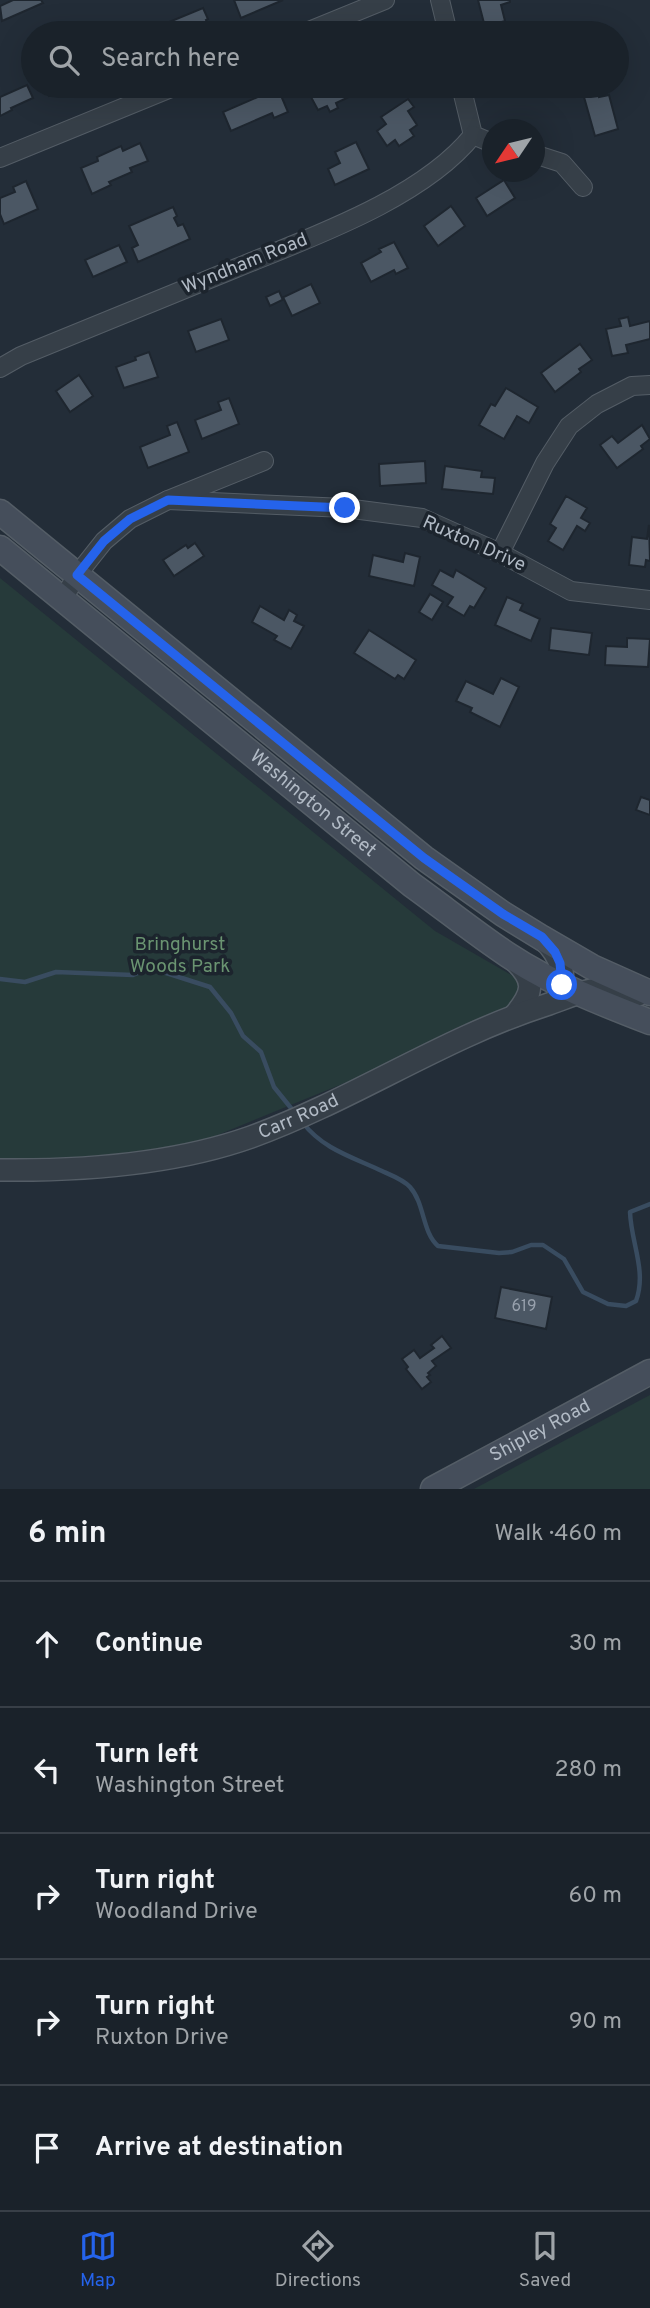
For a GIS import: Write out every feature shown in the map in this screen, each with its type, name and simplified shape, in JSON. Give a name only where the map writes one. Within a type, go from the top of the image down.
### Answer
[{"type":"main road","name":"Washington Street","points":[[0,512],[424,858],[503,914],[592,967],[650,995]]},
{"type":"main road","name":"Washington Street","points":[[0,548],[412,885],[565,994],[650,1022]]},
{"type":"main road","name":"Shipley Road","points":[[433,1489],[650,1372]]},
{"type":"street","points":[[333,21],[385,0]]},
{"type":"street","points":[[440,0],[445,21]]},
{"type":"street","points":[[0,158],[147,98]]},
{"type":"street","points":[[464,98],[474,135],[482,139]]},
{"type":"street","name":"Wyndham Road","points":[[0,368],[34,351],[332,229],[403,193],[461,150],[474,135]]},
{"type":"street","points":[[545,158],[562,163],[583,187]]},
{"type":"street","points":[[500,553],[545,463],[569,426],[597,404],[632,386],[650,385]]},
{"type":"street","points":[[63,599],[77,575],[104,541],[130,519],[168,500],[264,461]]},
{"type":"street","name":"Ruxton Drive","points":[[168,500],[345,508],[422,518],[500,553],[571,591],[650,600]]},
{"type":"street","points":[[542,937],[555,952],[560,963],[565,994]]},
{"type":"street","points":[[510,956],[531,985],[528,997],[514,1016]]},
{"type":"street","name":"Carr Road","points":[[0,1170],[53,1171],[139,1163],[202,1151],[250,1137],[359,1090],[472,1033],[565,994],[610,989],[650,995]]},
{"type":"green space","name":"Bringhurst Woods Park","points":[[0,578],[435,931],[515,977],[521,984],[522,993],[509,1007],[456,1028],[369,1073],[203,1141],[134,1156],[52,1162],[0,1160]]},
{"type":"green space","points":[[650,1395],[650,1489],[474,1489]]},
{"type":"building","points":[[13,0],[41,0],[43,3],[2,21],[0,6]]},
{"type":"building","points":[[234,0],[283,0],[241,18]]},
{"type":"building","points":[[478,0],[510,0],[501,5],[505,21],[483,21]]},
{"type":"building","points":[[203,8],[208,19],[206,21],[172,21]]},
{"type":"building","points":[[21,88],[21,98],[33,98],[0,116],[0,97]]},
{"type":"building","points":[[255,98],[282,98],[288,112],[274,118],[272,113],[231,131],[223,112]]},
{"type":"building","points":[[312,98],[347,98],[336,103],[338,108],[330,112],[327,106],[318,110]]},
{"type":"building","points":[[584,98],[610,98],[618,129],[595,136]]},
{"type":"building","points":[[408,99],[414,107],[408,111],[417,125],[410,130],[414,136],[399,146],[395,140],[387,146],[377,131],[386,124],[381,117]]},
{"type":"building","points":[[356,142],[369,169],[335,185],[328,169],[340,163],[335,152]]},
{"type":"building","points":[[140,143],[148,161],[130,168],[132,172],[109,182],[111,185],[92,194],[81,168],[121,146],[123,151]]},
{"type":"building","points":[[26,181],[38,209],[4,224],[0,214],[0,198],[15,192],[13,187]]},
{"type":"building","points":[[505,182],[515,198],[487,216],[476,198]]},
{"type":"building","points":[[451,206],[465,226],[438,246],[424,226]]},
{"type":"building","points":[[173,207],[178,226],[183,224],[190,239],[138,262],[132,248],[138,245],[129,226]]},
{"type":"building","points":[[394,242],[408,268],[396,274],[394,270],[371,282],[361,263],[381,252],[379,249]]},
{"type":"building","points":[[119,245],[127,262],[93,277],[85,260]]},
{"type":"building","points":[[311,284],[320,303],[292,316],[284,299],[270,306],[266,297],[279,291],[282,298]]},
{"type":"building","points":[[628,317],[630,326],[650,321],[650,339],[626,345],[628,353],[612,356],[606,329],[621,326],[619,319]]},
{"type":"building","points":[[221,319],[229,340],[196,352],[188,331]]},
{"type":"building","points":[[580,344],[592,360],[555,392],[541,373]]},
{"type":"building","points":[[149,352],[158,377],[124,388],[116,367]]},
{"type":"building","points":[[79,375],[93,396],[70,412],[56,391]]},
{"type":"building","points":[[506,388],[538,407],[529,423],[517,416],[504,439],[479,425],[491,404],[495,406]]},
{"type":"building","points":[[229,398],[239,424],[202,439],[195,420],[221,410],[218,402]]},
{"type":"building","points":[[177,422],[189,452],[148,468],[140,447],[170,435],[167,426]]},
{"type":"building","points":[[642,425],[650,439],[641,446],[643,449],[617,468],[600,445],[612,436],[618,443]]},
{"type":"building","points":[[425,461],[426,483],[380,486],[379,464]]},
{"type":"building","points":[[445,466],[482,471],[481,477],[495,478],[493,494],[442,489]]},
{"type":"building","points":[[566,496],[587,508],[581,518],[590,523],[585,531],[577,526],[563,550],[548,541],[556,528],[550,524]]},
{"type":"building","points":[[649,525],[650,561],[646,560],[645,567],[629,565],[632,537],[647,539]]},
{"type":"building","points":[[195,543],[204,556],[174,576],[163,560],[186,545],[188,548]]},
{"type":"building","points":[[405,553],[420,557],[414,586],[369,576],[373,555],[403,562]]},
{"type":"building","points":[[440,570],[453,577],[456,570],[486,588],[474,608],[470,606],[464,616],[447,606],[453,597],[432,585]]},
{"type":"building","points":[[430,594],[443,602],[432,620],[419,612]]},
{"type":"building","points":[[507,597],[523,604],[520,610],[540,619],[531,641],[495,625]]},
{"type":"building","points":[[260,606],[284,620],[289,610],[297,615],[294,621],[304,626],[291,649],[274,640],[277,636],[252,622]]},
{"type":"building","points":[[551,628],[592,633],[589,655],[549,650]]},
{"type":"building","points":[[369,630],[416,660],[404,679],[398,675],[395,679],[354,653]]},
{"type":"building","points":[[627,638],[650,639],[648,667],[605,665],[606,646],[627,647]]},
{"type":"building","points":[[501,678],[519,687],[500,727],[470,712],[472,708],[456,701],[466,681],[493,694]]},
{"type":"building","points":[[641,797],[650,800],[650,815],[636,810]]},
{"type":"building","points":[[501,1287],[552,1297],[546,1329],[495,1318]]},
{"type":"building","points":[[442,1336],[451,1348],[432,1361],[436,1366],[427,1377],[431,1382],[422,1389],[406,1369],[408,1367],[402,1359],[414,1350],[420,1358],[434,1348],[431,1345]]},
{"type":"waterway","points":[[0,979],[25,982],[56,972],[133,975],[145,970],[160,971],[210,987],[231,1013],[243,1036],[261,1052],[274,1087],[295,1113]]},
{"type":"waterway","points":[[303,1123],[329,1146],[407,1184],[415,1194],[429,1233],[438,1246],[499,1253],[512,1252],[531,1245],[543,1245],[564,1259],[583,1292],[608,1304],[626,1306],[636,1301],[640,1279],[630,1212],[650,1204]]},
{"type":"route","points":[[345,508],[168,500],[130,519],[104,541],[77,575],[424,858],[503,914],[542,937],[555,952],[560,963],[562,985]]}]
